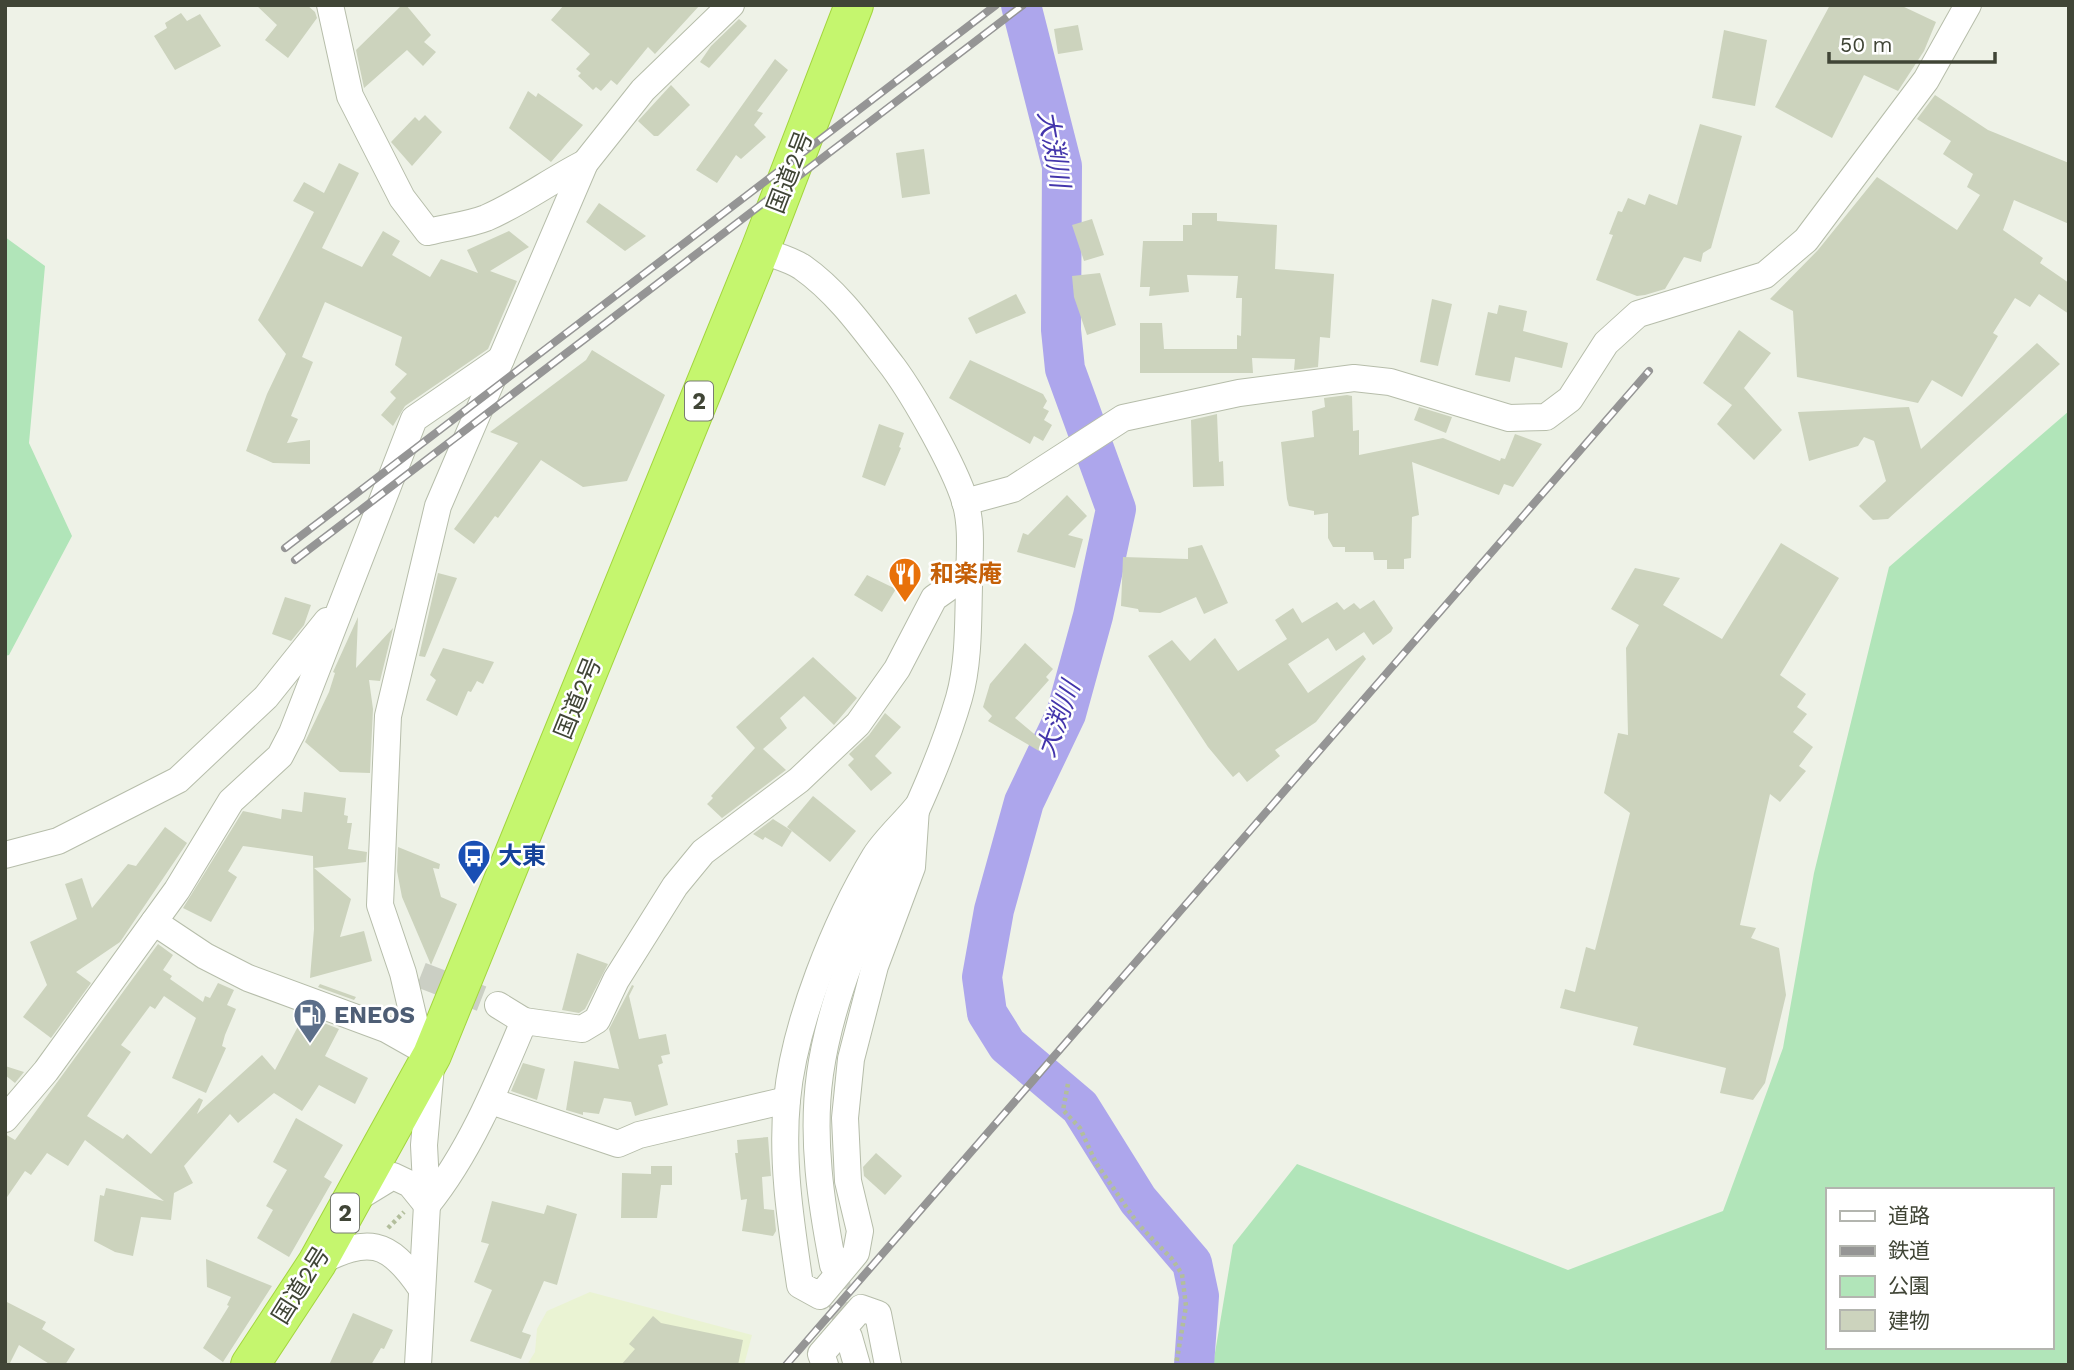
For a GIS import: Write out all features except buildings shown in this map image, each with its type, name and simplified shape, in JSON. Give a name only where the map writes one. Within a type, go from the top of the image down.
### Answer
[{"type":"highway","name":"国道2号","points":[[250,1365],[317,1263],[432,1055],[760,250],[854,5]]},
{"type":"street","points":[[330,5],[350,96],[402,198],[428,232],[483,219],[520,202],[542,185],[585,163]]},
{"type":"street","points":[[418,1365],[421,1289],[417,1207],[432,1055],[415,1024],[403,973],[380,905],[388,716],[438,506],[585,163],[643,90],[731,5]]},
{"type":"street","points":[[965,502],[1013,489],[1123,418],[1239,393],[1354,378],[1390,382],[1509,418],[1546,417],[1570,399],[1606,343],[1638,314],[1765,275],[1806,240],[1926,80],[1968,5]]},
{"type":"street","points":[[760,250],[800,265],[840,299],[906,386],[965,502],[969,580],[968,629],[960,696],[939,757],[865,925],[837,1001],[820,1074],[820,1199],[833,1265]]},
{"type":"street","points":[[5,1119],[46,1071],[154,922],[231,801],[280,756],[292,733],[414,419],[502,358]]},
{"type":"street","points":[[498,1005],[524,1021],[582,1029],[597,1020],[616,979],[675,886],[696,861],[799,780],[858,724],[897,669],[934,598],[951,586],[969,580]]},
{"type":"street","points":[[5,855],[58,841],[178,780],[266,697],[343,600]]},
{"type":"street","points":[[916,808],[912,867],[875,966],[851,1059],[845,1118],[848,1181],[860,1231],[856,1253],[820,1296],[800,1285],[786,1187],[787,1100],[798,1043],[824,958],[876,855],[916,808]]},
{"type":"street","points":[[380,883],[393,903],[421,975]]},
{"type":"street","points":[[154,922],[205,956],[248,978],[386,1029],[432,1055]]},
{"type":"street","points":[[417,1207],[440,1189],[491,1101],[524,1021]]},
{"type":"street","points":[[491,1101],[535,1113],[618,1144],[639,1135],[787,1100]]},
{"type":"street","points":[[349,1205],[370,1187],[393,1176],[410,1184],[417,1207]]},
{"type":"street","points":[[317,1263],[349,1247],[373,1246],[392,1254],[409,1269],[421,1289]]},
{"type":"street","points":[[825,1365],[821,1354],[861,1308],[878,1314],[888,1365]]},
{"type":"street","points":[[849,1337],[857,1365]]},
{"type":"path","points":[[1068,1084],[1063,1110],[1080,1128],[1096,1163],[1138,1224],[1182,1274],[1186,1306],[1176,1365]]},
{"type":"path","points":[[378,1237],[417,1207]]},
{"type":"shaded area","points":[[590,1292],[752,1335],[744,1365],[527,1365],[535,1352],[537,1329],[547,1311]]},
{"type":"green space","points":[[5,237],[45,266],[29,443],[72,536],[9,655],[5,656]]},
{"type":"green space","points":[[2069,411],[2069,1365],[1213,1365],[1233,1245],[1297,1164],[1568,1270],[1723,1211],[1783,1048],[1814,873],[1889,567]]},
{"type":"waterway","name":"大渕川","points":[[1021,5],[1062,166],[1061,330],[1065,369],[1116,509],[1093,616],[1066,714],[1024,802],[994,910],[982,977],[987,1013],[1007,1045],[1080,1107],[1138,1200],[1192,1263],[1199,1296],[1194,1365]]},
{"type":"tunnel","points":[[421,975],[498,1005]]},
{"type":"tunnel","points":[[833,1265],[849,1337]]},
{"type":"railway","points":[[285,548],[996,5]]},
{"type":"railway","points":[[295,560],[1023,5]]},
{"type":"railway","points":[[786,1365],[1649,371]]},
{"type":"place","name":"和楽庵","points":[[905,604]]},
{"type":"place","name":"大東","points":[[474,886]]},
{"type":"place","name":"ENEOS","points":[[310,1045]]}]
